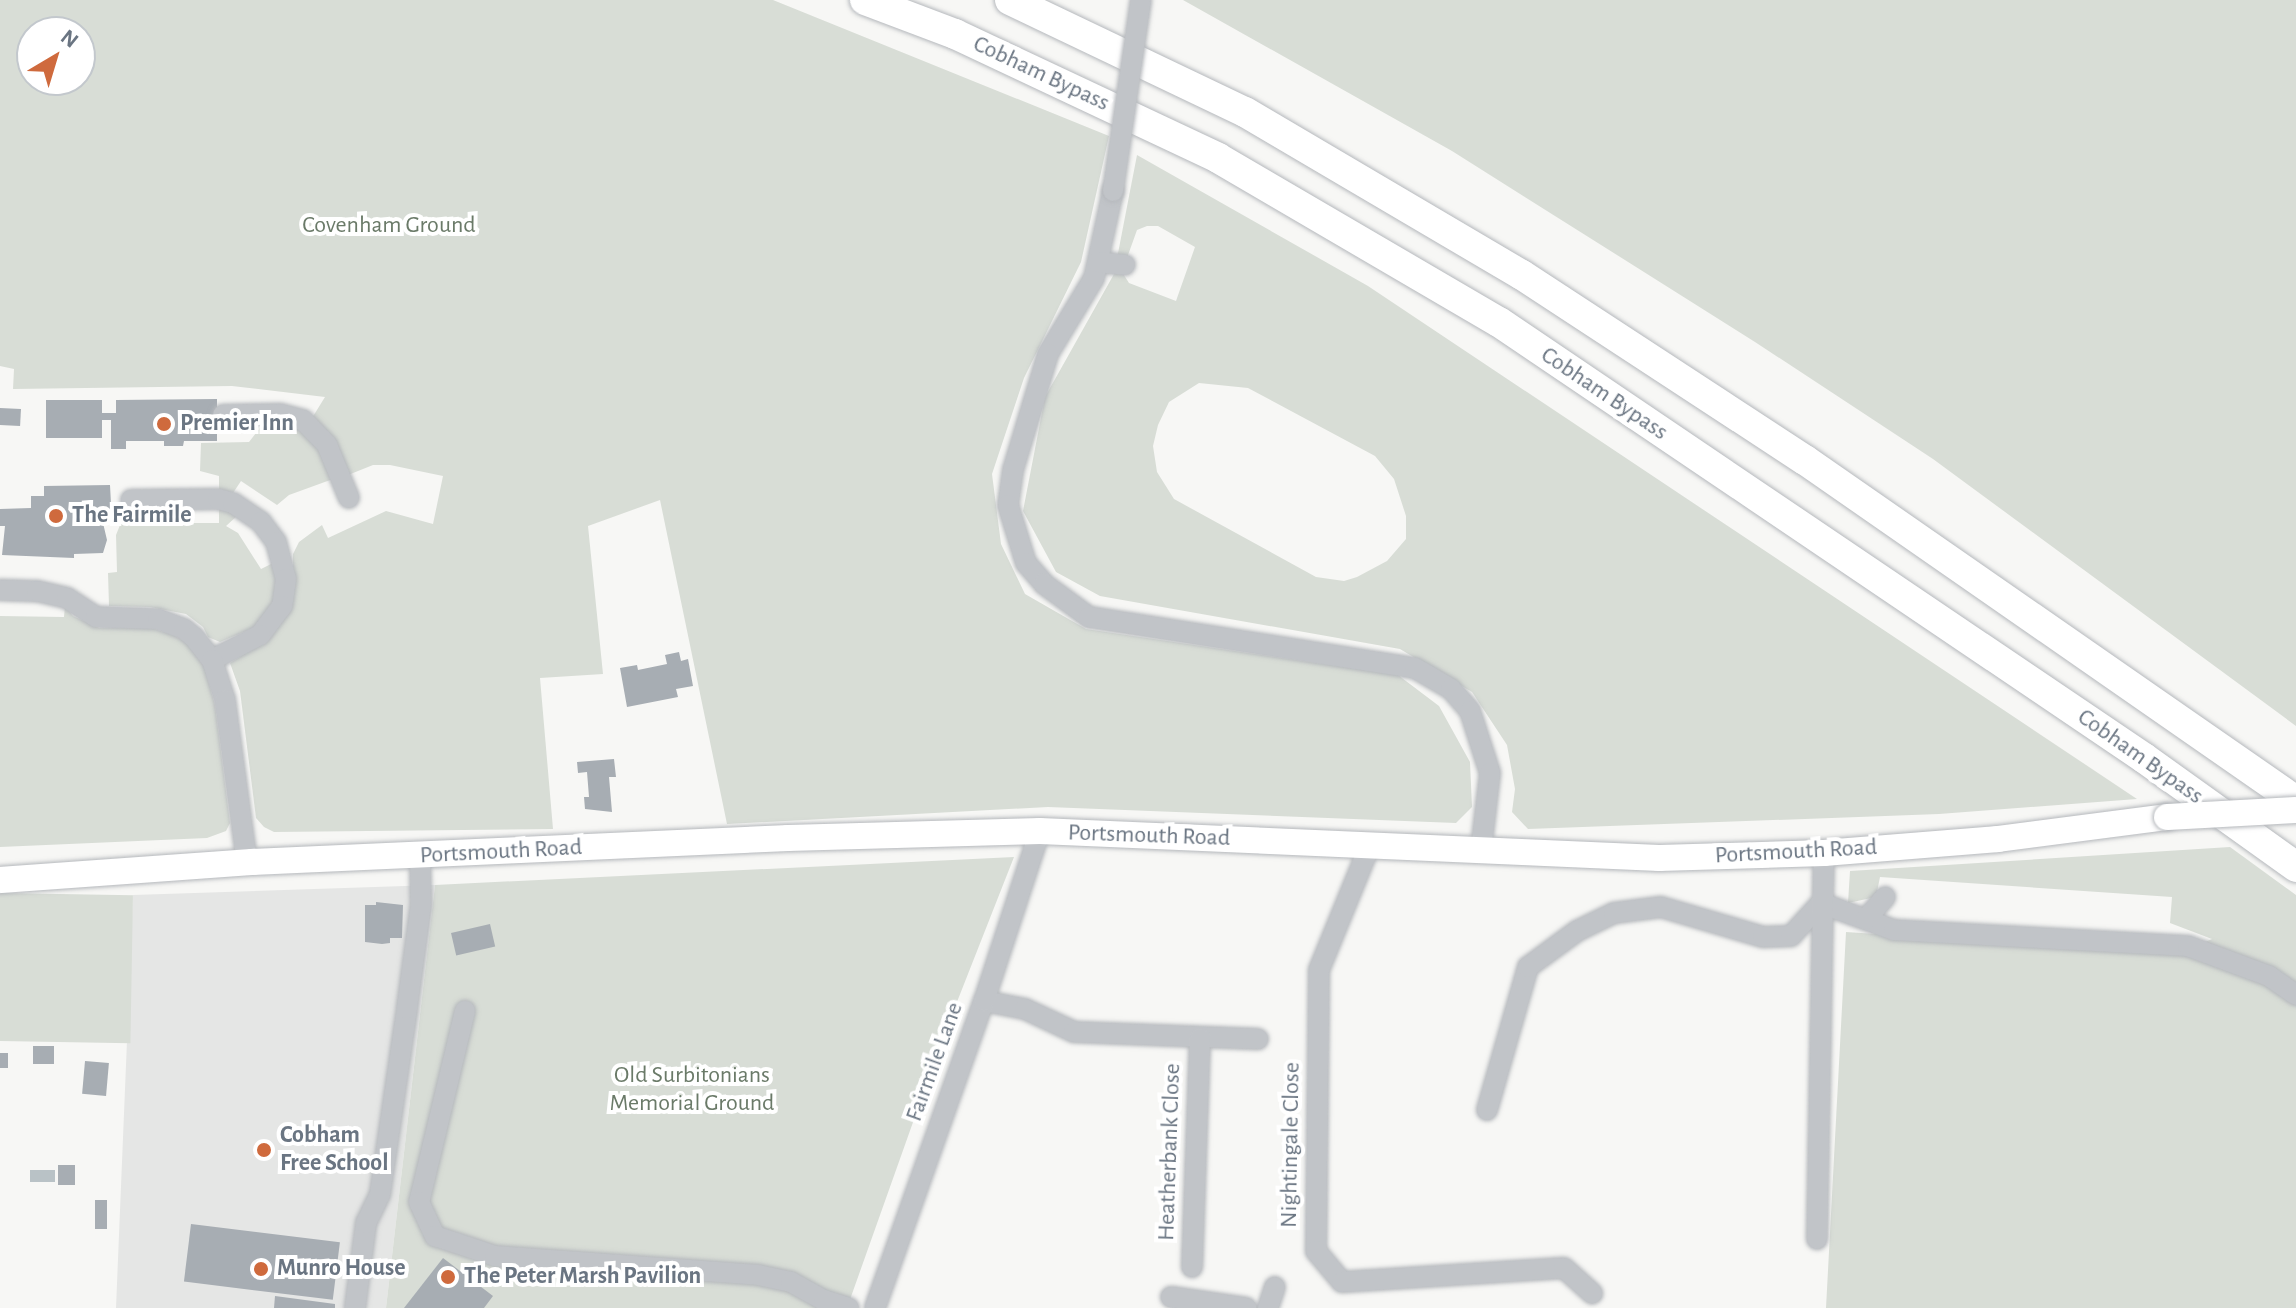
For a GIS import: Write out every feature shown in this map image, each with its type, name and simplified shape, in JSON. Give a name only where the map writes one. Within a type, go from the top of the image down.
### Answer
[{"type":"highway","name":"Cobham Bypass","points":[[865,0],[955,34],[1218,158],[1499,322],[2144,758],[2296,867]]},
{"type":"highway","points":[[1010,0],[1245,112],[1522,275],[1805,460],[2296,801]]},
{"type":"main road","name":"Portsmouth Road","points":[[0,880],[247,862],[420,857],[788,838],[1040,831],[1659,858],[1824,853],[1998,839],[2167,817],[2296,810]]},
{"type":"street","points":[[1141,0],[1113,191],[1094,278],[1048,354],[1013,470],[1008,505],[1026,563],[1044,584],[1089,617],[1415,668],[1451,689],[1470,711],[1490,773],[1481,850]]},
{"type":"street","points":[[1098,262],[1125,265]]},
{"type":"street","points":[[223,415],[280,414],[303,420],[327,445],[349,498]]},
{"type":"street","points":[[131,500],[218,499],[233,503],[261,522],[276,542],[286,579],[282,606],[260,635],[212,660]]},
{"type":"street","points":[[0,590],[37,591],[67,598],[96,617],[158,619],[172,623],[194,637],[212,660],[225,700],[247,862]]},
{"type":"street","name":"Fairmile Lane","points":[[875,1308],[984,1001],[1040,831]]},
{"type":"street","name":"Nightingale Close","points":[[1370,845],[1319,970],[1316,1251],[1342,1282],[1564,1268],[1592,1293]]},
{"type":"street","points":[[1817,1239],[1824,853]]},
{"type":"street","points":[[355,1308],[366,1223],[380,1194],[398,1070],[421,905],[420,857]]},
{"type":"street","points":[[1866,919],[1885,897]]},
{"type":"street","points":[[1821,903],[1894,930],[2188,946],[2269,976],[2296,995]]},
{"type":"street","points":[[1487,1110],[1528,967],[1577,931],[1614,913],[1661,907],[1763,937],[1791,936],[1821,903]]},
{"type":"street","name":"Nightingale Close","points":[[984,1001],[1025,1009],[1074,1032],[1258,1039]]},
{"type":"street","points":[[465,1011],[419,1202],[435,1236],[495,1256],[758,1275],[791,1282],[824,1300],[849,1308]]},
{"type":"street","name":"Heatherbank Close","points":[[1192,1267],[1200,1038]]},
{"type":"street","points":[[1268,1308],[1275,1287]]},
{"type":"street","points":[[1171,1297],[1246,1308]]},
{"type":"shaded area","name":"Cobham Free School","points":[[435,885],[386,1308],[116,1308],[133,895]]},
{"type":"shaded area","points":[[30,1170],[55,1170],[55,1182],[30,1182]]},
{"type":"green space","name":"Covenham Ground","points":[[0,0],[773,0],[1109,136],[1081,262],[1024,378],[992,474],[1001,544],[1025,594],[1086,629],[1398,675],[1439,706],[1470,762],[1472,807],[1456,823],[1048,807],[727,824],[660,500],[588,526],[603,674],[540,678],[553,829],[274,832],[256,818],[240,691],[230,663],[268,639],[289,612],[293,595],[293,554],[299,542],[322,525],[328,538],[386,511],[433,524],[443,476],[390,465],[373,465],[348,475],[312,418],[325,397],[232,386],[13,389],[14,369],[0,366]]},
{"type":"green space","points":[[1183,0],[2296,0],[2296,726],[1933,459],[1755,342],[1452,151]]},
{"type":"green space","points":[[1137,155],[1368,286],[2137,799],[1939,814],[1528,829],[1512,812],[1515,789],[1507,745],[1472,692],[1400,649],[1100,596],[1056,572],[1023,511],[1045,397],[1114,274]],"holes":[[[1158,226],[1195,247],[1176,301],[1129,283],[1122,272],[1137,230]],[[1199,383],[1248,388],[1375,456],[1394,479],[1406,516],[1406,539],[1387,561],[1357,577],[1344,581],[1316,577],[1174,499],[1157,472],[1153,446],[1158,425],[1169,402]]]},
{"type":"green space","points":[[266,420],[289,423],[300,430],[322,452],[333,479],[289,495],[277,505],[241,481],[233,493],[219,490],[219,476],[200,471],[201,443],[249,442]]},
{"type":"green space","points":[[219,508],[237,516],[226,526],[238,533],[261,569],[273,563],[277,580],[274,602],[253,628],[220,642],[208,637],[203,627],[186,614],[150,607],[109,606],[108,573],[117,572],[116,535],[126,510],[166,510],[167,523],[219,523]]},
{"type":"green space","points":[[65,606],[73,616],[99,628],[148,627],[173,635],[186,642],[204,666],[215,705],[230,823],[226,831],[207,838],[0,847],[0,616],[64,617]]},
{"type":"green space","points":[[2230,847],[2296,895],[2296,1308],[1826,1308],[1846,932],[2177,954],[2212,939],[2170,923],[2172,897],[1880,877],[1876,897],[1848,903],[1850,871]]},
{"type":"green space","name":"Old Surbitonians Memorial Ground","points":[[1014,857],[944,1035],[847,1308],[386,1308],[435,885]]},
{"type":"green space","points":[[0,893],[133,895],[130,1043],[0,1041]]},
{"type":"building","name":"Premier Inn","points":[[217,399],[217,441],[184,441],[183,446],[164,446],[164,441],[126,441],[126,449],[111,449],[111,420],[102,420],[102,438],[46,438],[46,400],[102,400],[102,413],[116,413],[116,400]]},
{"type":"building","points":[[0,408],[21,409],[20,426],[0,425]]},
{"type":"building","name":"The Fairmile","points":[[110,485],[112,523],[103,523],[107,540],[103,553],[74,554],[74,558],[2,555],[5,526],[0,526],[0,509],[31,508],[31,496],[44,496],[44,486]]},
{"type":"building","points":[[679,652],[681,661],[688,659],[693,686],[676,689],[678,697],[627,707],[620,668],[637,665],[638,670],[667,664],[665,655]]},
{"type":"building","points":[[614,759],[616,777],[609,777],[612,812],[585,809],[584,797],[589,797],[587,772],[578,773],[577,762]]},
{"type":"building","points":[[376,902],[403,905],[402,938],[390,938],[390,943],[382,944],[365,942],[365,905],[376,905]]},
{"type":"building","points":[[490,924],[495,946],[456,955],[451,933]]},
{"type":"building","points":[[33,1046],[54,1046],[54,1064],[33,1064]]},
{"type":"building","points":[[0,1053],[8,1053],[8,1068],[0,1068]]},
{"type":"building","points":[[85,1061],[109,1063],[106,1096],[82,1094]]},
{"type":"building","points":[[58,1165],[75,1165],[75,1185],[58,1185]]},
{"type":"building","points":[[95,1200],[107,1200],[107,1229],[95,1229]]},
{"type":"building","name":"Munro House","points":[[191,1224],[340,1242],[333,1300],[184,1282]]},
{"type":"building","name":"The Peter Marsh Pavilion","points":[[443,1258],[493,1296],[484,1308],[404,1308]]},
{"type":"building","points":[[275,1296],[335,1304],[335,1308],[274,1308]]},
{"type":"place","name":"Premier Inn","points":[[164,424]]},
{"type":"place","name":"The Fairmile","points":[[56,516]]},
{"type":"place","name":"Cobham Free School","points":[[264,1150]]},
{"type":"place","name":"Munro House","points":[[261,1269]]},
{"type":"place","name":"The Peter Marsh Pavilion","points":[[448,1277]]}]
